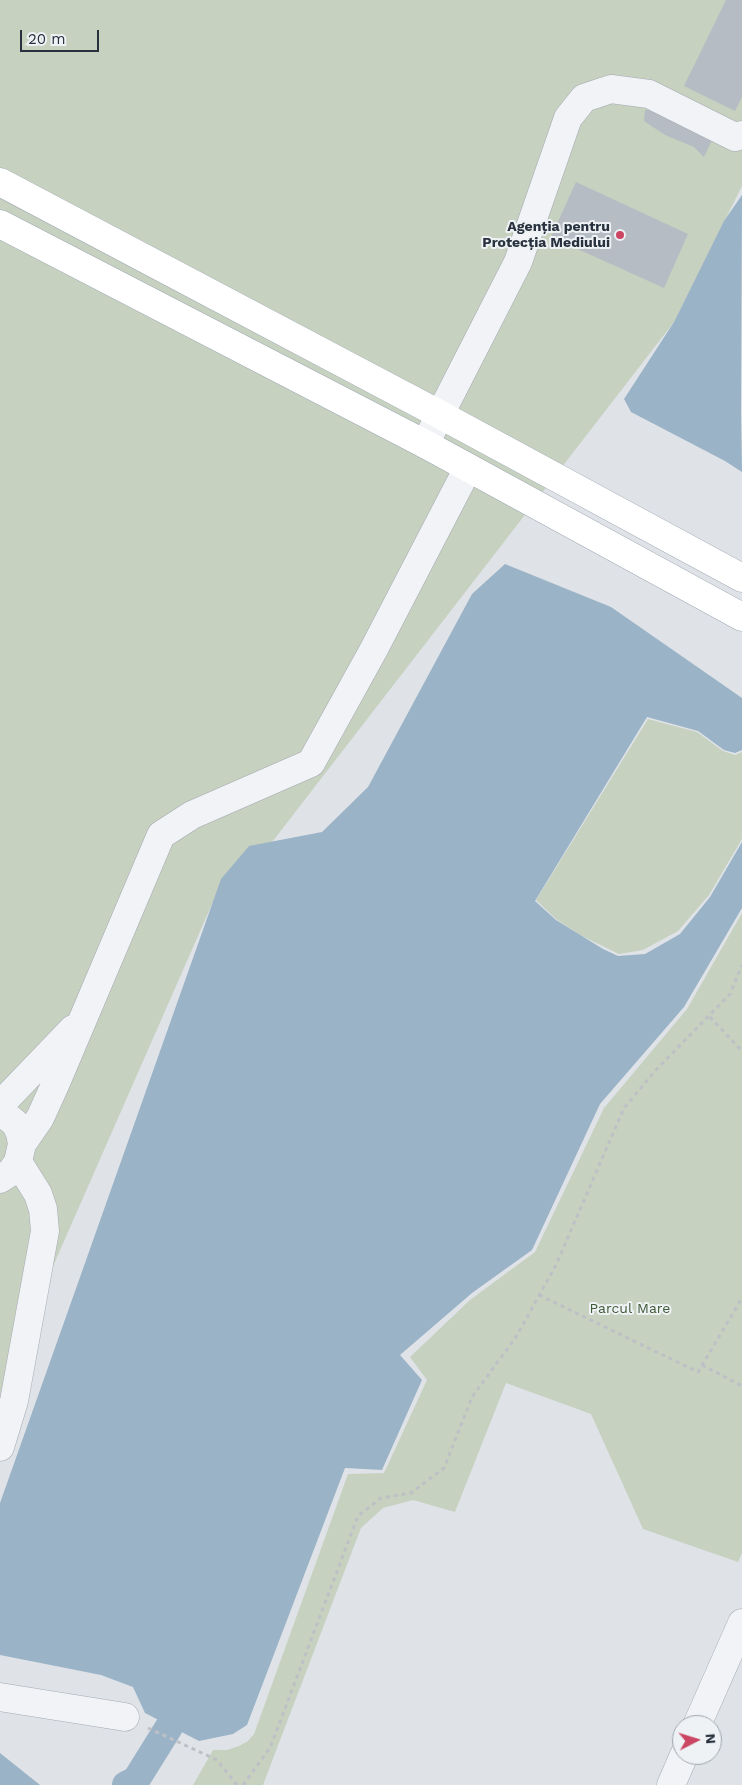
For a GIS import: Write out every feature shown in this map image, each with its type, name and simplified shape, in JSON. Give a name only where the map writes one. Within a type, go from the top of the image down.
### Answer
[{"type":"main road","points":[[0,182],[439,414],[742,578]]},
{"type":"main road","points":[[0,224],[425,444],[742,617]]},
{"type":"street","points":[[425,444],[518,262],[568,118],[584,98],[611,89],[650,94],[736,137],[742,135]]},
{"type":"street","points":[[13,1161],[40,1118],[161,835],[192,815],[312,763],[374,649],[468,468]]},
{"type":"street","points":[[0,1105],[39,1062],[81,1021]]},
{"type":"street","points":[[0,1111],[15,1123],[20,1133],[13,1161]]},
{"type":"street","points":[[0,1447],[14,1401],[45,1231],[43,1209],[38,1194],[13,1161]]},
{"type":"street","points":[[701,1715],[742,1623]]},
{"type":"street","points":[[0,1697],[125,1717]]},
{"type":"street","points":[[671,1785],[680,1765]]},
{"type":"path","points":[[243,1785],[270,1748],[358,1516],[381,1498],[410,1493],[444,1468],[472,1397],[516,1336],[556,1265],[624,1108],[655,1071],[730,994],[742,965]]},
{"type":"path","points":[[710,1016],[742,1051]]},
{"type":"path","points":[[539,1295],[698,1372],[742,1298]]},
{"type":"path","points":[[702,1364],[742,1386]]},
{"type":"path","points":[[125,1717],[217,1760],[237,1785]]},
{"type":"green space","points":[[0,0],[742,0],[742,186],[674,322],[259,859],[216,895],[36,1305],[0,1417]]},
{"type":"green space","points":[[648,719],[697,732],[723,751],[735,755],[742,752],[742,839],[709,895],[678,931],[643,950],[619,954],[580,935],[556,919],[536,900]]},
{"type":"green space","name":"Parcul Mare","points":[[742,913],[742,1553],[738,1562],[643,1529],[591,1414],[506,1383],[455,1512],[413,1500],[383,1508],[361,1528],[263,1785],[193,1785],[213,1750],[227,1750],[239,1746],[248,1741],[254,1734],[348,1474],[384,1473],[427,1380],[410,1357],[470,1300],[535,1252],[604,1108],[687,1009]]},
{"type":"water","points":[[742,195],[742,472],[725,461],[631,412],[624,399],[674,322],[724,221]]},
{"type":"water","points":[[505,564],[611,607],[742,698],[742,750],[735,753],[724,750],[698,731],[647,717],[535,901],[556,920],[603,949],[618,956],[645,954],[680,934],[710,897],[742,842],[742,908],[684,1007],[600,1104],[532,1250],[472,1293],[400,1355],[422,1380],[382,1470],[345,1468],[247,1725],[233,1734],[199,1741],[145,1713],[133,1687],[101,1675],[0,1655],[0,1503],[221,879],[249,846],[322,832],[368,787],[472,594]]},
{"type":"water","points":[[0,1753],[40,1785],[0,1785]]},
{"type":"building","points":[[726,0],[742,0],[742,97],[735,111],[684,86]]},
{"type":"building","points":[[645,110],[665,110],[713,138],[704,157],[694,147],[665,135],[644,121]]},
{"type":"building","name":"Agenția pentru Protecția Mediului","points":[[576,182],[688,234],[664,288],[551,237]]},
{"type":"waterway","points":[[126,1785],[136,1780],[169,1727]]},
{"type":"place","name":"Agenția pentru Protecția Mediului","points":[[620,235]]}]
